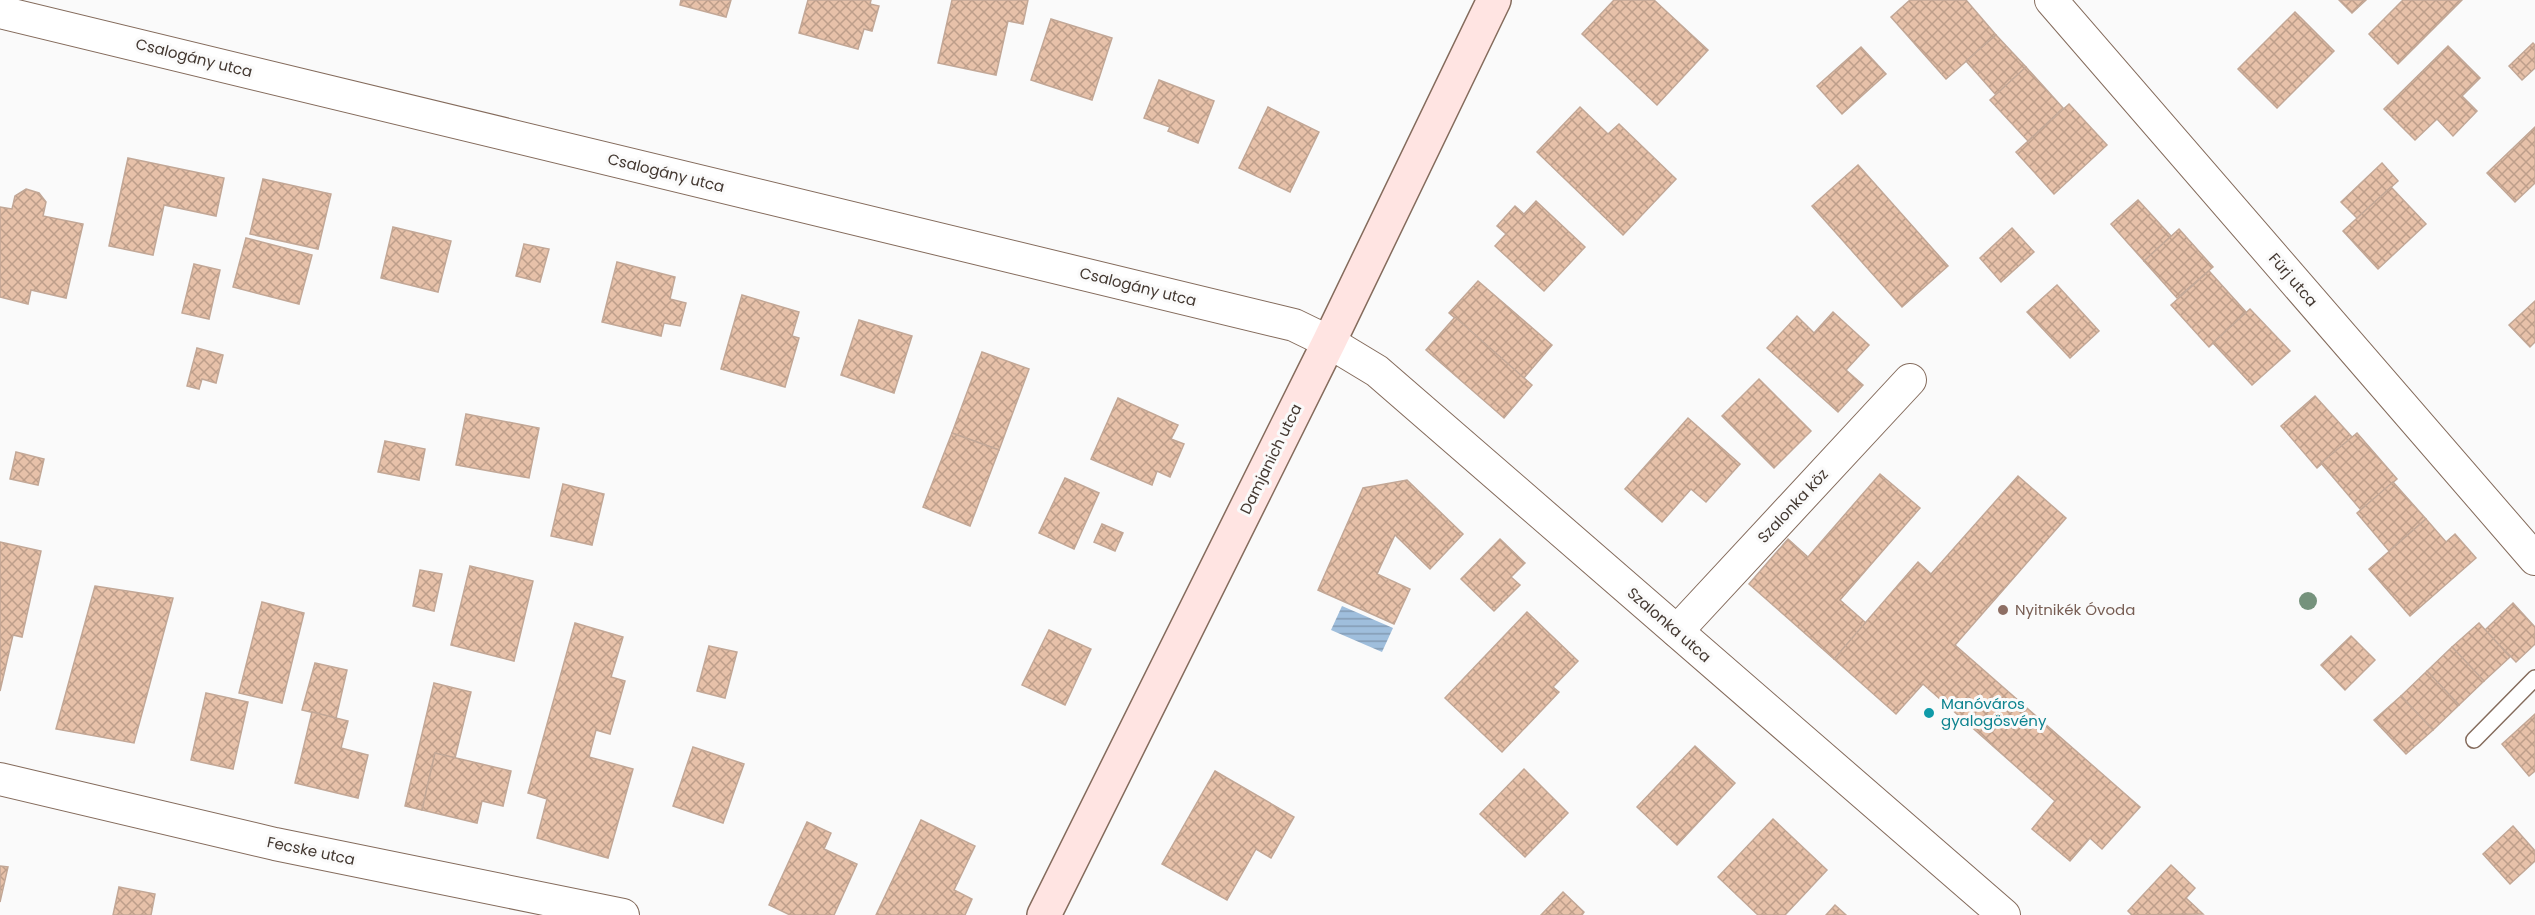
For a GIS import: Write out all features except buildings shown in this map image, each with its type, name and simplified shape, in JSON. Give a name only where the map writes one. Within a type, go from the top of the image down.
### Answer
[{"type":"main road","name":"Damjanich utca","points":[[1044,915],[1329,342],[1494,0]]},
{"type":"street","name":"Fürj utca","points":[[2051,0],[2535,559]]},
{"type":"street","name":"Csalogány utca","points":[[0,12],[1294,325],[1329,342]]},
{"type":"street","name":"Szalonka utca","points":[[1329,342],[1377,371],[2004,915]]},
{"type":"street","name":"Szalonka köz","points":[[1677,631],[1910,380]]},
{"type":"street","name":"Fecske utca","points":[[0,779],[275,844],[623,915]]},
{"type":"lane","points":[[2474,740],[2535,678]]},
{"type":"water","points":[[1342,606],[1393,628],[1382,652],[1331,630]]},
{"type":"place","name":"Nyitnikék Óvoda","points":[[2003,610]]},
{"type":"place","name":"Manóváros gyalogösvény","points":[[1929,713]]}]
